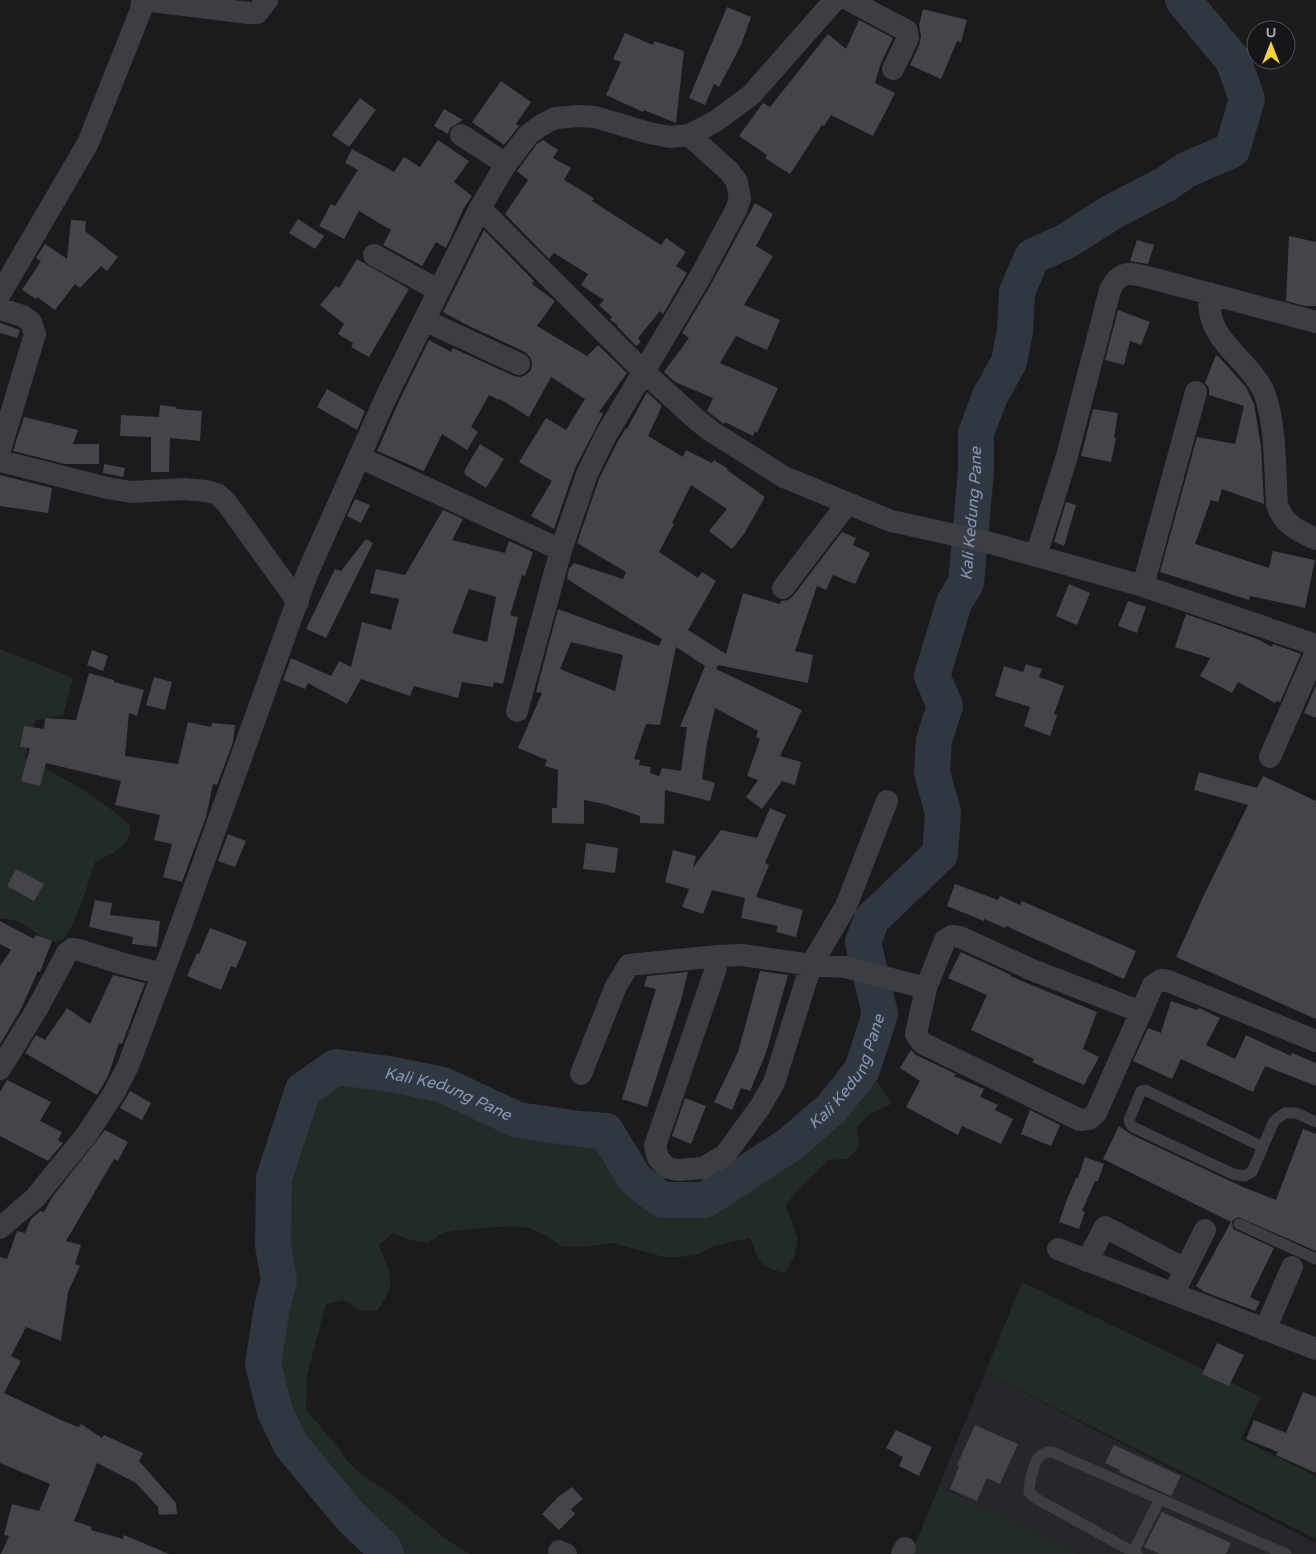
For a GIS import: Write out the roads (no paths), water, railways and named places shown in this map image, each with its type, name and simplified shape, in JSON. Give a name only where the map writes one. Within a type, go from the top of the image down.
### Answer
[{"type":"street","points":[[0,294],[88,143],[141,10],[143,0],[257,13],[267,0]]},
{"type":"street","points":[[0,1228],[35,1198],[87,1134],[114,1093],[128,1066],[307,574],[387,395],[480,208],[506,164],[528,135],[555,118],[594,117],[670,137],[689,135],[716,121],[751,95],[835,0]]},
{"type":"street","points":[[849,0],[907,31],[908,38],[893,69]]},
{"type":"street","points":[[461,135],[506,164]]},
{"type":"street","points":[[517,711],[561,550],[579,494],[595,457],[699,279],[740,199],[737,182],[729,171],[689,135]]},
{"type":"street","points":[[480,208],[644,372],[711,431],[784,476],[891,521],[987,542],[1143,586],[1316,645]]},
{"type":"street","points":[[374,255],[438,290]]},
{"type":"street","points":[[1036,556],[1067,456],[1110,290],[1114,282],[1127,274],[1136,274],[1316,322]]},
{"type":"street","points":[[1209,293],[1213,323],[1219,335],[1243,362],[1261,387],[1268,402],[1272,424],[1277,505],[1280,514],[1289,524],[1316,539]]},
{"type":"street","points":[[0,309],[23,316],[31,322],[35,334],[0,450]]},
{"type":"street","points":[[424,320],[520,364]]},
{"type":"street","points":[[1143,586],[1196,392]]},
{"type":"street","points":[[359,458],[561,550]]},
{"type":"street","points":[[0,461],[107,488],[132,492],[184,489],[217,494],[226,502],[298,602]]},
{"type":"street","points":[[783,588],[847,504]]},
{"type":"street","points":[[1270,757],[1316,652]]},
{"type":"street","points":[[718,956],[715,971],[655,1146],[658,1158],[666,1167],[677,1170],[703,1168],[725,1155],[760,1107],[774,1083],[811,966],[846,906],[886,801]]},
{"type":"street","points":[[1141,1012],[1030,968],[960,937],[952,936],[945,940],[919,986],[916,1034],[922,1043],[1080,1120],[1089,1119],[1096,1113],[1141,1012],[1153,985],[1162,980],[1168,980],[1316,1041]]},
{"type":"street","points":[[0,1069],[37,1009],[67,953],[72,950],[79,950],[162,974]]},
{"type":"street","points":[[581,1074],[616,986],[629,966],[742,955],[811,966],[845,966],[919,986]]},
{"type":"street","points":[[1087,1260],[1105,1226],[1186,1269]]},
{"type":"street","points":[[1172,1294],[1205,1230]]},
{"type":"street","points":[[1058,1249],[1316,1349]]},
{"type":"street","points":[[1265,1330],[1292,1267]]},
{"type":"lane","points":[[1263,1147],[1146,1090],[1141,1091],[1129,1120],[1135,1128],[1233,1174],[1244,1176],[1252,1172],[1263,1147],[1274,1121],[1285,1113],[1296,1113],[1316,1122]]},
{"type":"lane","points":[[1239,1224],[1316,1259]]},
{"type":"lane","points":[[1160,1499],[1135,1553],[1035,1498],[1029,1492],[1029,1484],[1037,1460],[1046,1452],[1052,1452],[1160,1499],[1286,1554]]},
{"type":"waterway","name":"Kali Kedung Pane","points":[[386,1554],[384,1549],[349,1515],[291,1445],[275,1412],[263,1364],[272,1307],[279,1280],[273,1245],[274,1178],[303,1090],[336,1067],[390,1074],[443,1085],[518,1120],[606,1131],[635,1179],[662,1200],[705,1200],[789,1145],[832,1108],[862,1070],[880,1014],[863,942],[872,919],[940,854],[943,813],[932,772],[934,740],[945,706],[932,676],[954,603],[966,583],[976,471],[976,433],[990,396],[1009,362],[1015,331],[1017,292],[1032,257],[1068,240],[1112,212],[1166,184],[1186,170],[1232,150],[1247,99],[1233,60],[1183,0]]}]
